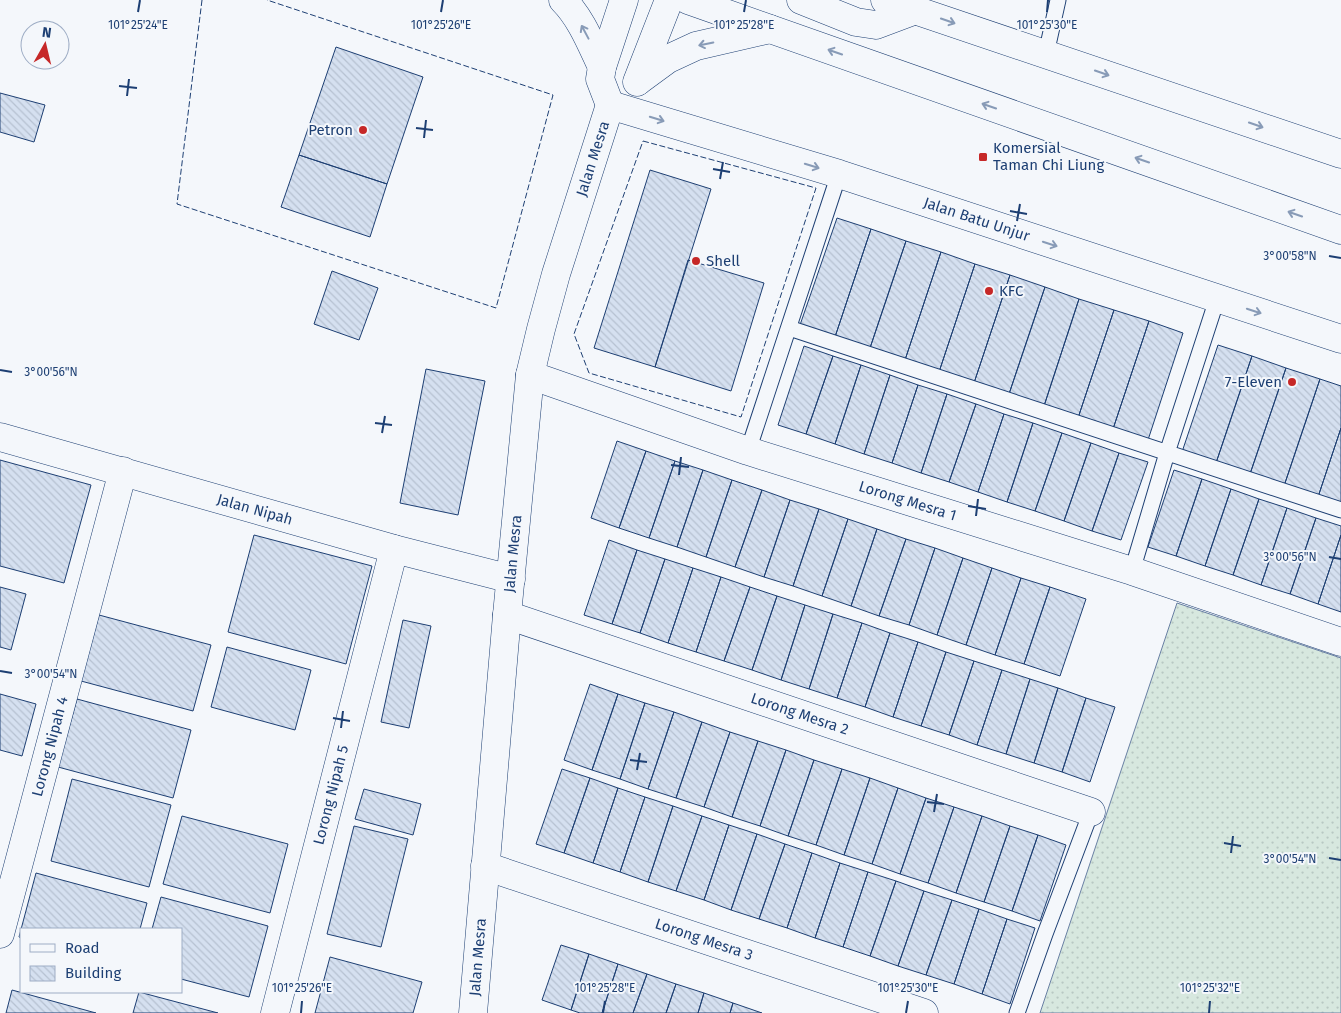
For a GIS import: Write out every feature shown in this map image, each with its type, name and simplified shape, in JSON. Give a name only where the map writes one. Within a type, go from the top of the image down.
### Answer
[{"type":"street","points":[[563,0],[572,8],[602,67]]},
{"type":"street","points":[[624,0],[602,67],[600,79],[610,105],[634,90],[669,0]]},
{"type":"street","points":[[688,0],[1341,230]]},
{"type":"street","points":[[801,0],[856,22],[876,25],[916,10]]},
{"type":"street","points":[[885,0],[1341,154]]},
{"type":"street","points":[[638,81],[668,59],[696,46],[770,28]]},
{"type":"street","name":"Jalan Batu Unjur","points":[[610,105],[839,174],[1341,339]]},
{"type":"street","name":"Jalan Mesra","points":[[473,1013],[530,375],[556,274],[610,105]]},
{"type":"street","name":"Lorong Mesra 1","points":[[530,375],[748,451],[1132,572],[1341,642]]},
{"type":"street","name":"Jalan Nipah","points":[[0,437],[511,579]]},
{"type":"street","name":"Lorong Nipah 4","points":[[0,934],[123,471]]},
{"type":"street","name":"Lorong Nipah 5","points":[[275,1013],[394,548]]},
{"type":"street","name":"Lorong Mesra 2","points":[[508,615],[1091,812]]},
{"type":"street","name":"Lorong Mesra 3","points":[[485,866],[879,1006],[924,1013]]},
{"type":"lane","points":[[1046,54],[1058,0]]},
{"type":"lane","points":[[748,451],[839,174]]},
{"type":"lane","points":[[1132,572],[1167,453],[1217,299]]},
{"type":"lane","points":[[789,328],[1341,510]]},
{"type":"lane","points":[[1017,1013],[1091,812]]},
{"type":"shaded area","points":[[1177,603],[1341,658],[1341,1013],[1040,1013]]},
{"type":"building","points":[[336,47],[423,77],[387,184],[299,155]]},
{"type":"building","points":[[0,93],[45,105],[34,142],[0,132]]},
{"type":"building","points":[[299,155],[387,184],[370,237],[281,207]]},
{"type":"building","points":[[650,170],[711,189],[655,367],[594,348]]},
{"type":"building","points":[[837,218],[871,229],[835,337],[800,325]]},
{"type":"building","points":[[871,229],[906,241],[870,348],[835,337]]},
{"type":"building","points":[[906,241],[941,252],[905,360],[870,348]]},
{"type":"building","points":[[941,252],[975,264],[939,372],[905,360]]},
{"type":"building","points":[[688,260],[764,283],[731,391],[655,367]]},
{"type":"building","points":[[975,264],[1010,275],[974,383],[939,372]]},
{"type":"building","points":[[332,271],[378,288],[359,340],[314,324]]},
{"type":"building","points":[[1010,275],[1045,287],[1009,394],[974,383]]},
{"type":"building","points":[[1045,287],[1079,299],[1044,406],[1009,394]]},
{"type":"building","points":[[1079,299],[1114,310],[1078,418],[1044,406]]},
{"type":"building","points":[[1114,310],[1149,321],[1113,429],[1078,418]]},
{"type":"building","points":[[1149,321],[1183,333],[1148,440],[1113,429]]},
{"type":"building","points":[[1218,345],[1252,356],[1216,463],[1182,452]]},
{"type":"building","points":[[804,346],[833,356],[806,434],[778,425]]},
{"type":"building","points":[[833,356],[861,365],[835,444],[806,434]]},
{"type":"building","points":[[1252,356],[1286,368],[1250,474],[1216,463]]},
{"type":"building","points":[[861,365],[890,375],[864,454],[835,444]]},
{"type":"building","points":[[1286,368],[1320,379],[1284,486],[1250,474]]},
{"type":"building","points":[[426,369],[485,381],[458,515],[400,503]]},
{"type":"building","points":[[890,375],[918,385],[892,463],[864,454]]},
{"type":"building","points":[[1320,379],[1341,386],[1341,428],[1318,497],[1284,486]]},
{"type":"building","points":[[918,385],[947,394],[921,473],[892,463]]},
{"type":"building","points":[[947,394],[976,404],[949,482],[921,473]]},
{"type":"building","points":[[976,404],[1004,414],[978,492],[949,482]]},
{"type":"building","points":[[1004,414],[1033,423],[1007,502],[978,492]]},
{"type":"building","points":[[1033,423],[1062,433],[1035,511],[1007,502]]},
{"type":"building","points":[[1341,428],[1341,504],[1318,497]]},
{"type":"building","points":[[1062,433],[1091,443],[1064,521],[1035,511]]},
{"type":"building","points":[[617,441],[646,451],[619,528],[591,518]]},
{"type":"building","points":[[1091,443],[1119,453],[1092,531],[1064,521]]},
{"type":"building","points":[[646,451],[675,461],[649,538],[619,528]]},
{"type":"building","points":[[1119,453],[1148,462],[1121,540],[1092,531]]},
{"type":"building","points":[[0,460],[91,485],[64,583],[0,566]]},
{"type":"building","points":[[675,461],[703,470],[677,547],[649,538]]},
{"type":"building","points":[[703,470],[732,480],[706,557],[677,547]]},
{"type":"building","points":[[1174,470],[1202,479],[1176,556],[1148,547]]},
{"type":"building","points":[[1202,479],[1231,489],[1205,566],[1176,556]]},
{"type":"building","points":[[732,480],[762,490],[735,567],[706,557]]},
{"type":"building","points":[[1231,489],[1259,499],[1233,575],[1205,566]]},
{"type":"building","points":[[762,490],[790,500],[764,577],[735,567]]},
{"type":"building","points":[[1259,499],[1287,508],[1261,585],[1233,575]]},
{"type":"building","points":[[790,500],[819,509],[793,586],[764,577]]},
{"type":"building","points":[[1287,508],[1316,518],[1290,594],[1261,585]]},
{"type":"building","points":[[819,509],[848,519],[822,596],[793,586]]},
{"type":"building","points":[[1316,518],[1341,526],[1341,535],[1318,604],[1290,594]]},
{"type":"building","points":[[848,519],[877,529],[851,606],[822,596]]},
{"type":"building","points":[[877,529],[906,539],[879,616],[851,606]]},
{"type":"building","points":[[254,535],[372,566],[346,664],[228,632]]},
{"type":"building","points":[[1341,535],[1341,612],[1318,604]]},
{"type":"building","points":[[906,539],[935,548],[909,625],[879,616]]},
{"type":"building","points":[[609,540],[637,550],[612,624],[584,615]]},
{"type":"building","points":[[935,548],[963,558],[937,635],[909,625]]},
{"type":"building","points":[[637,550],[665,559],[640,633],[612,624]]},
{"type":"building","points":[[963,558],[992,568],[966,645],[937,635]]},
{"type":"building","points":[[665,559],[693,568],[668,643],[640,633]]},
{"type":"building","points":[[693,568],[721,577],[696,652],[668,643]]},
{"type":"building","points":[[992,568],[1021,578],[995,655],[966,645]]},
{"type":"building","points":[[721,577],[750,587],[724,661],[696,652]]},
{"type":"building","points":[[1021,578],[1050,587],[1024,664],[995,655]]},
{"type":"building","points":[[0,587],[26,594],[11,650],[0,647]]},
{"type":"building","points":[[750,587],[777,596],[752,670],[724,661]]},
{"type":"building","points":[[1050,587],[1086,599],[1060,676],[1024,664]]},
{"type":"building","points":[[777,596],[805,605],[781,680],[752,670]]},
{"type":"building","points":[[805,605],[833,614],[809,689],[781,680]]},
{"type":"building","points":[[833,614],[862,623],[837,698],[809,689]]},
{"type":"building","points":[[99,615],[211,645],[193,711],[81,681]]},
{"type":"building","points":[[403,620],[431,626],[409,728],[381,722]]},
{"type":"building","points":[[862,623],[890,633],[865,707],[837,698]]},
{"type":"building","points":[[890,633],[918,642],[893,717],[865,707]]},
{"type":"building","points":[[918,642],[946,652],[921,726],[893,717]]},
{"type":"building","points":[[227,647],[311,670],[295,730],[211,707]]},
{"type":"building","points":[[946,652],[974,661],[949,735],[921,726]]},
{"type":"building","points":[[974,661],[1002,670],[977,745],[949,735]]},
{"type":"building","points":[[1002,670],[1030,679],[1006,754],[977,745]]},
{"type":"building","points":[[1030,679],[1058,688],[1034,763],[1006,754]]},
{"type":"building","points":[[590,684],[618,694],[592,770],[564,760]]},
{"type":"building","points":[[1058,688],[1086,698],[1062,772],[1034,763]]},
{"type":"building","points":[[0,694],[36,704],[22,756],[0,750]]},
{"type":"building","points":[[618,694],[645,703],[620,779],[592,770]]},
{"type":"building","points":[[1086,698],[1115,707],[1090,782],[1062,772]]},
{"type":"building","points":[[77,699],[191,730],[173,798],[58,767]]},
{"type":"building","points":[[645,703],[674,712],[648,789],[620,779]]},
{"type":"building","points":[[674,712],[702,722],[676,798],[648,789]]},
{"type":"building","points":[[702,722],[730,732],[704,807],[676,798]]},
{"type":"building","points":[[730,732],[758,741],[732,817],[704,807]]},
{"type":"building","points":[[758,741],[786,750],[760,826],[732,817]]},
{"type":"building","points":[[786,750],[814,760],[788,836],[760,826]]},
{"type":"building","points":[[814,760],[842,769],[816,845],[788,836]]},
{"type":"building","points":[[562,769],[590,778],[564,853],[536,844]]},
{"type":"building","points":[[842,769],[870,778],[844,855],[816,845]]},
{"type":"building","points":[[590,778],[618,788],[593,863],[564,853]]},
{"type":"building","points":[[870,778],[898,788],[872,864],[844,855]]},
{"type":"building","points":[[72,779],[171,805],[149,887],[51,861]]},
{"type":"building","points":[[618,788],[645,797],[620,872],[593,863]]},
{"type":"building","points":[[898,788],[926,798],[900,874],[872,864]]},
{"type":"building","points":[[364,789],[421,804],[413,835],[355,819]]},
{"type":"building","points":[[645,797],[673,806],[648,882],[620,872]]},
{"type":"building","points":[[926,798],[954,807],[928,883],[900,874]]},
{"type":"building","points":[[673,806],[702,816],[676,891],[648,882]]},
{"type":"building","points":[[954,807],[982,816],[956,893],[928,883]]},
{"type":"building","points":[[182,816],[288,844],[270,913],[163,884]]},
{"type":"building","points":[[702,816],[729,825],[704,900],[676,891]]},
{"type":"building","points":[[982,816],[1010,826],[984,902],[956,893]]},
{"type":"building","points":[[729,825],[757,834],[731,910],[704,900]]},
{"type":"building","points":[[354,826],[408,839],[381,947],[327,934]]},
{"type":"building","points":[[1010,826],[1038,835],[1012,911],[984,902]]},
{"type":"building","points":[[757,834],[785,844],[759,919],[731,910]]},
{"type":"building","points":[[1038,835],[1066,845],[1040,921],[1012,911]]},
{"type":"building","points":[[785,844],[812,853],[787,928],[759,919]]},
{"type":"building","points":[[812,853],[840,863],[815,938],[787,928]]},
{"type":"building","points":[[840,863],[868,872],[843,947],[815,938]]},
{"type":"building","points":[[868,872],[896,881],[870,956],[843,947]]},
{"type":"building","points":[[36,873],[147,903],[140,928],[21,928]]},
{"type":"building","points":[[896,881],[924,891],[898,966],[870,956]]},
{"type":"building","points":[[924,891],[952,900],[926,975],[898,966]]},
{"type":"building","points":[[161,897],[268,926],[249,997],[182,979],[182,928],[152,928]]},
{"type":"building","points":[[952,900],[979,909],[954,984],[926,975]]},
{"type":"building","points":[[979,909],[1007,919],[982,994],[954,984]]},
{"type":"building","points":[[1007,919],[1035,928],[1010,1004],[982,994]]},
{"type":"building","points":[[561,945],[589,954],[571,1010],[542,1000]]},
{"type":"building","points":[[589,954],[618,964],[602,1013],[580,1013],[571,1010]]},
{"type":"building","points":[[330,957],[422,982],[413,1013],[315,1013]]},
{"type":"building","points":[[618,964],[647,974],[633,1013],[602,1013]]},
{"type":"building","points":[[647,974],[676,984],[666,1013],[633,1013]]},
{"type":"building","points":[[676,984],[704,993],[698,1013],[666,1013]]},
{"type":"building","points":[[12,990],[96,1013],[6,1013]]},
{"type":"building","points":[[139,993],[143,993],[218,1013],[133,1013]]},
{"type":"building","points":[[704,993],[733,1003],[730,1013],[698,1013]]},
{"type":"building","points":[[733,1003],[762,1013],[730,1013]]},
{"type":"fence","points":[[202,0],[177,204],[496,308],[553,95],[267,0]]},
{"type":"fence","points":[[643,141],[816,188],[741,417],[589,373],[574,334],[643,141]]},
{"type":"place","name":"Petron","points":[[363,130]]},
{"type":"place","name":"Komersial Taman Chi Liung","points":[[983,157]]},
{"type":"place","name":"Shell","points":[[696,261]]},
{"type":"place","name":"KFC","points":[[989,291]]},
{"type":"place","name":"7-Eleven","points":[[1292,382]]}]
